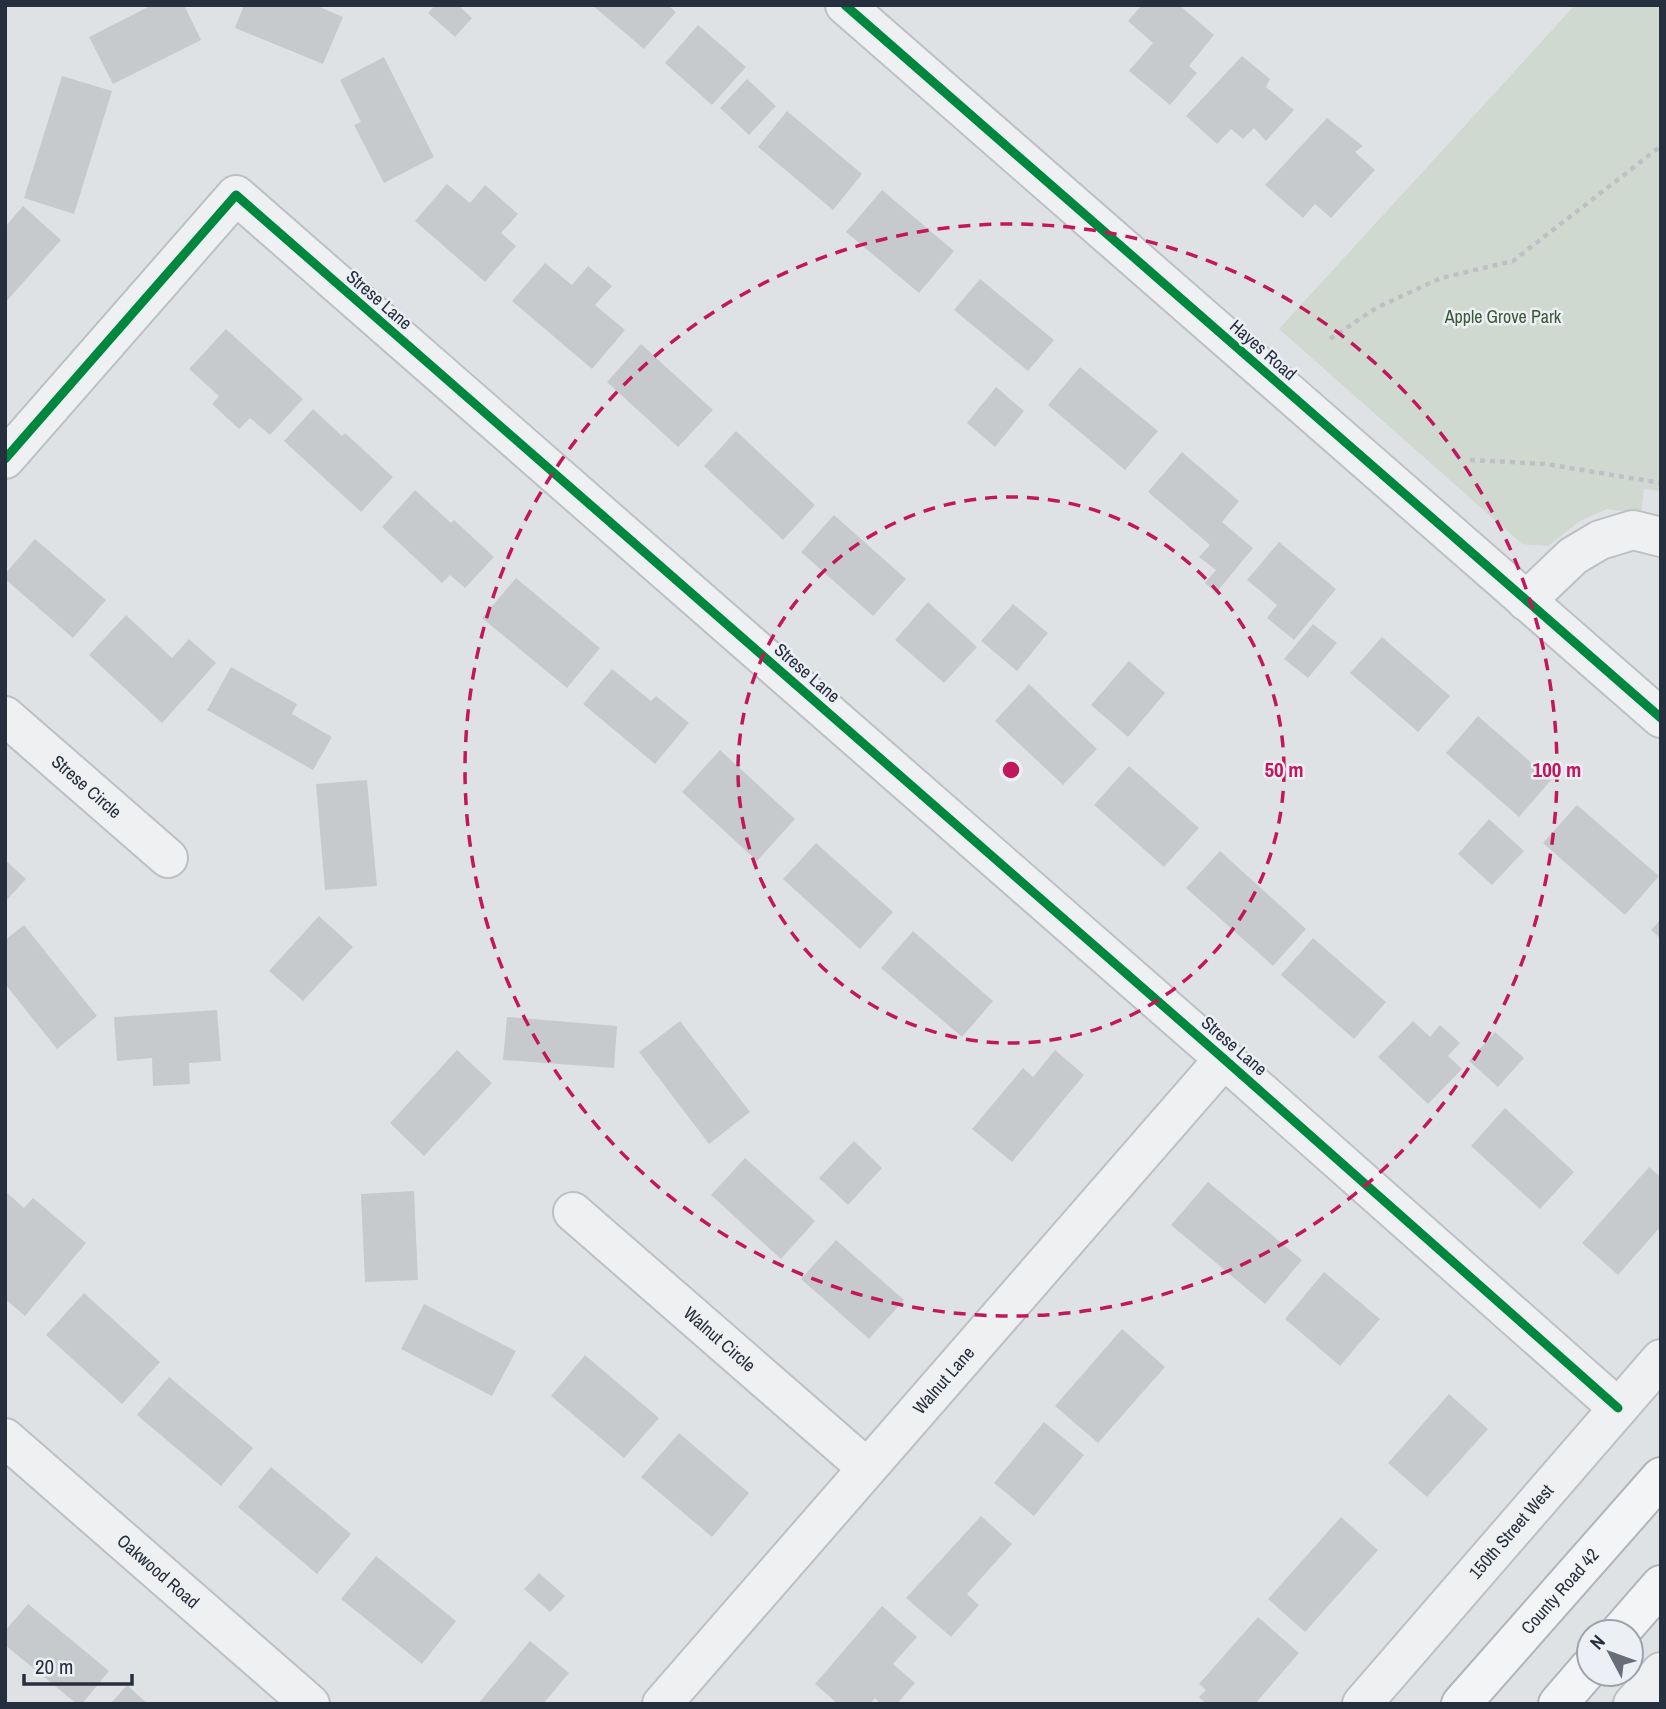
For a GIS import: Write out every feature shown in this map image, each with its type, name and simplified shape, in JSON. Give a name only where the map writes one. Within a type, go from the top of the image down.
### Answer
[{"type":"highway","name":"County Road 42","points":[[1461,1704],[1661,1477]]},
{"type":"highway","points":[[1632,1618],[1661,1585]]},
{"type":"highway","points":[[1558,1704],[1575,1684]]},
{"type":"street","name":"Hayes Road","points":[[845,5],[1661,718]]},
{"type":"street","name":"Strese Lane","points":[[5,459],[236,195],[1224,1059],[1618,1408]]},
{"type":"street","points":[[1526,601],[1573,556],[1600,540],[1633,530],[1661,537]]},
{"type":"street","name":"Strese Circle","points":[[5,716],[168,858]]},
{"type":"street","name":"Walnut Lane","points":[[662,1704],[1224,1059]]},
{"type":"street","name":"Walnut Circle","points":[[573,1212],[867,1468]]},
{"type":"street","name":"150th Street West","points":[[1362,1704],[1661,1360]]},
{"type":"street","name":"Oakwood Road","points":[[5,1437],[310,1704]]},
{"type":"street","points":[[1633,1704],[1661,1672]]},
{"type":"path","points":[[1330,339],[1376,308],[1441,278],[1513,261],[1661,146]]},
{"type":"path","points":[[1470,460],[1546,464],[1661,483]]},
{"type":"green space","name":"Apple Grove Park","points":[[1575,5],[1661,5],[1661,491],[1644,489],[1641,514],[1607,509],[1580,521],[1548,546],[1522,544],[1279,329]]},
{"type":"building","points":[[152,5],[184,5],[201,40],[113,84],[89,37]]},
{"type":"building","points":[[244,5],[315,5],[343,17],[323,64],[235,28]]},
{"type":"building","points":[[435,5],[458,5],[472,18],[455,37],[428,13]]},
{"type":"building","points":[[592,5],[668,5],[676,12],[644,49]]},
{"type":"building","points":[[1142,5],[1179,5],[1214,35],[1189,66],[1197,73],[1170,105],[1129,71],[1153,43],[1128,21]]},
{"type":"building","points":[[698,25],[746,67],[712,105],[665,63]]},
{"type":"building","points":[[1242,56],[1270,79],[1266,87],[1294,110],[1266,141],[1254,128],[1243,139],[1231,129],[1217,144],[1186,116]]},
{"type":"building","points":[[384,57],[434,157],[384,183],[354,125],[361,122],[340,80]]},
{"type":"building","points":[[62,76],[112,91],[74,214],[24,198]]},
{"type":"building","points":[[747,79],[776,106],[749,135],[720,108]]},
{"type":"building","points":[[787,111],[862,174],[833,210],[758,147]]},
{"type":"building","points":[[1327,118],[1363,146],[1355,152],[1375,170],[1331,218],[1315,204],[1303,218],[1265,185]]},
{"type":"building","points":[[447,184],[470,203],[485,185],[518,214],[501,233],[516,246],[485,282],[415,221]]},
{"type":"building","points":[[882,190],[954,251],[919,293],[846,232]]},
{"type":"building","points":[[23,206],[61,240],[5,303],[5,227]]},
{"type":"building","points":[[545,263],[572,285],[588,266],[612,286],[595,305],[625,330],[592,369],[512,301]]},
{"type":"building","points":[[980,279],[1054,340],[1028,371],[954,310]]},
{"type":"building","points":[[226,329],[303,399],[270,435],[250,418],[239,429],[212,404],[219,396],[189,369]]},
{"type":"building","points":[[641,344],[713,410],[678,447],[607,382]]},
{"type":"building","points":[[1080,367],[1158,431],[1125,470],[1048,405]]},
{"type":"building","points":[[996,387],[1024,411],[995,447],[967,423]]},
{"type":"building","points":[[313,409],[342,436],[345,433],[393,477],[361,512],[284,441]]},
{"type":"building","points":[[736,431],[815,505],[783,540],[704,466]]},
{"type":"building","points":[[1182,452],[1239,501],[1222,522],[1253,548],[1216,593],[1205,583],[1216,570],[1199,557],[1210,545],[1148,492]]},
{"type":"building","points":[[415,490],[451,523],[454,520],[494,557],[465,588],[450,575],[442,583],[382,527]]},
{"type":"building","points":[[834,515],[906,579],[873,616],[801,552]]},
{"type":"building","points":[[35,539],[106,600],[73,638],[5,579],[5,574]]},
{"type":"building","points":[[1279,542],[1336,589],[1294,640],[1267,618],[1277,605],[1247,580]]},
{"type":"building","points":[[516,578],[600,648],[567,688],[482,618]]},
{"type":"building","points":[[928,602],[977,647],[944,683],[895,640]]},
{"type":"building","points":[[1013,604],[1048,633],[1017,671],[981,641]]},
{"type":"building","points":[[126,615],[172,658],[189,639],[216,663],[162,723],[89,655]]},
{"type":"building","points":[[1313,624],[1337,643],[1308,678],[1284,659]]},
{"type":"building","points":[[1382,637],[1450,696],[1418,732],[1350,673]]},
{"type":"building","points":[[1129,661],[1165,693],[1128,737],[1091,705]]},
{"type":"building","points":[[231,667],[297,704],[292,714],[332,737],[313,770],[207,710]]},
{"type":"building","points":[[612,669],[651,701],[656,696],[689,723],[655,764],[583,704]]},
{"type":"building","points":[[1029,684],[1097,749],[1063,785],[995,721]]},
{"type":"building","points":[[1478,716],[1551,780],[1519,817],[1446,753]]},
{"type":"building","points":[[720,750],[795,819],[757,861],[682,792]]},
{"type":"building","points":[[1129,766],[1199,828],[1164,867],[1094,805]]},
{"type":"building","points":[[367,780],[377,886],[325,890],[316,784]]},
{"type":"building","points":[[1577,805],[1659,876],[1625,915],[1543,843]]},
{"type":"building","points":[[1489,819],[1524,851],[1492,885],[1458,854]]},
{"type":"building","points":[[816,843],[893,912],[860,949],[783,879]]},
{"type":"building","points":[[1220,851],[1306,929],[1273,966],[1186,888]]},
{"type":"building","points":[[5,860],[26,879],[5,902]]},
{"type":"building","points":[[319,916],[353,947],[303,1001],[269,971]]},
{"type":"building","points":[[1661,919],[1661,939],[1651,930]]},
{"type":"building","points":[[24,925],[97,1016],[57,1049],[5,984],[5,940]]},
{"type":"building","points":[[913,931],[993,1001],[962,1037],[881,968]]},
{"type":"building","points":[[1313,938],[1386,1002],[1354,1039],[1281,975]]},
{"type":"building","points":[[217,1010],[221,1061],[189,1063],[190,1084],[153,1086],[152,1058],[117,1061],[114,1017]]},
{"type":"building","points":[[507,1017],[617,1026],[614,1068],[503,1060]]},
{"type":"building","points":[[680,1021],[750,1112],[709,1144],[639,1052]]},
{"type":"building","points":[[1413,1021],[1430,1037],[1440,1025],[1460,1043],[1448,1056],[1462,1069],[1428,1104],[1378,1057]]},
{"type":"building","points":[[1495,1032],[1524,1058],[1498,1087],[1469,1061]]},
{"type":"building","points":[[457,1050],[492,1083],[424,1156],[390,1123]]},
{"type":"building","points":[[1055,1050],[1084,1075],[1012,1162],[972,1129],[1023,1068],[1033,1077]]},
{"type":"building","points":[[1505,1108],[1574,1172],[1540,1209],[1471,1146]]},
{"type":"building","points":[[854,1141],[882,1168],[848,1205],[819,1178]]},
{"type":"building","points":[[745,1158],[815,1221],[781,1259],[711,1195]]},
{"type":"building","points":[[1649,1167],[1661,1177],[1661,1226],[1618,1275],[1582,1243]]},
{"type":"building","points":[[1208,1182],[1302,1260],[1265,1304],[1171,1225]]},
{"type":"building","points":[[5,1191],[24,1208],[33,1198],[86,1243],[25,1316],[5,1299]]},
{"type":"building","points":[[414,1191],[418,1280],[365,1282],[361,1194]]},
{"type":"building","points":[[836,1240],[904,1300],[869,1339],[801,1279]]},
{"type":"building","points":[[1324,1272],[1380,1319],[1340,1366],[1285,1319]]},
{"type":"building","points":[[84,1293],[160,1362],[122,1404],[46,1335]]},
{"type":"building","points":[[424,1304],[516,1351],[492,1396],[401,1349]]},
{"type":"building","points":[[1122,1329],[1165,1367],[1098,1443],[1055,1406]]},
{"type":"building","points":[[585,1355],[659,1418],[624,1458],[551,1396]]},
{"type":"building","points":[[169,1377],[253,1448],[221,1486],[137,1415]]},
{"type":"building","points":[[1449,1394],[1488,1429],[1427,1497],[1388,1463]]},
{"type":"building","points":[[1044,1422],[1084,1455],[1034,1516],[994,1483]]},
{"type":"building","points":[[679,1433],[749,1493],[712,1537],[641,1477]]},
{"type":"building","points":[[271,1467],[351,1534],[317,1574],[238,1507]]},
{"type":"building","points":[[981,1516],[1012,1544],[967,1594],[979,1605],[951,1637],[906,1598]]},
{"type":"building","points":[[1341,1517],[1378,1550],[1305,1632],[1268,1599]]},
{"type":"building","points":[[376,1556],[456,1621],[422,1664],[341,1599]]},
{"type":"building","points":[[539,1573],[565,1596],[550,1612],[524,1589]]},
{"type":"building","points":[[28,1604],[109,1671],[82,1704],[77,1704],[5,1645],[5,1631]]},
{"type":"building","points":[[882,1606],[917,1637],[893,1664],[915,1683],[897,1704],[881,1704],[875,1698],[870,1704],[838,1704],[815,1684]]},
{"type":"building","points":[[1258,1617],[1299,1653],[1255,1704],[1206,1704],[1199,1697],[1206,1690],[1199,1684]]},
{"type":"building","points":[[530,1641],[569,1673],[543,1704],[478,1704]]},
{"type":"building","points":[[127,1685],[148,1704],[110,1704]]},
{"type":"cycle path","points":[[845,5],[1661,718]]},
{"type":"cycle path","points":[[5,459],[236,195],[1224,1059],[1618,1408]]}]
